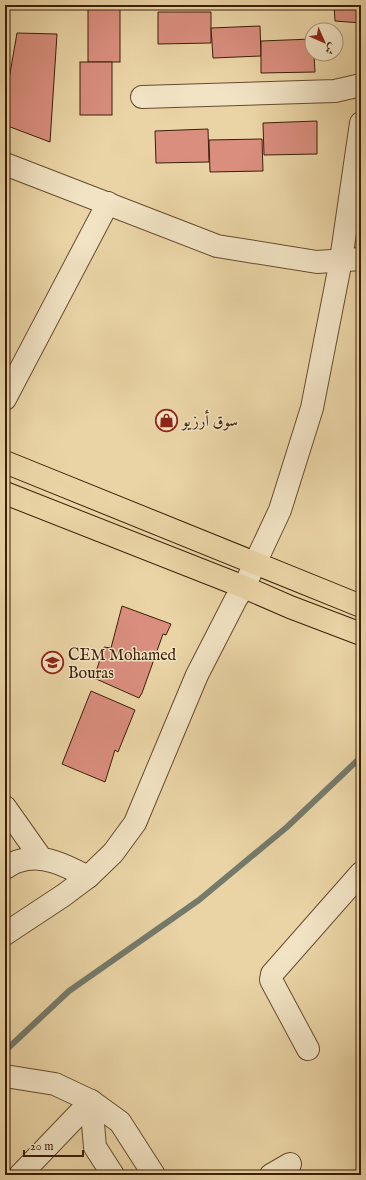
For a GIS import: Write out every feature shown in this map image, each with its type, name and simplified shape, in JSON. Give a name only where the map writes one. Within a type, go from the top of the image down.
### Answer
[{"type":"main road","points":[[5,462],[361,606]]},
{"type":"main road","points":[[5,493],[361,634]]},
{"type":"street","points":[[142,97],[335,91],[361,85]]},
{"type":"street","points":[[5,934],[64,895],[88,877],[113,853],[135,822],[197,676],[233,604],[244,587],[280,510],[312,408],[351,259],[361,123]]},
{"type":"street","points":[[5,164],[217,246],[317,262],[351,259]]},
{"type":"street","points":[[5,399],[108,203]]},
{"type":"street","points":[[5,807],[41,858]]},
{"type":"street","points":[[5,868],[19,861],[41,858],[64,865],[88,877]]},
{"type":"street","points":[[308,1049],[271,980],[272,974],[361,874]]},
{"type":"street","points":[[5,1076],[56,1084],[91,1101],[120,1122],[154,1175]]},
{"type":"street","points":[[20,1175],[91,1101]]},
{"type":"street","points":[[91,1101],[95,1147],[113,1175]]},
{"type":"street","points":[[271,1175],[290,1164]]},
{"type":"building","points":[[334,5],[361,5],[361,23],[335,21]]},
{"type":"building","points":[[88,8],[120,8],[120,62],[88,62]]},
{"type":"building","points":[[158,12],[211,12],[211,43],[158,44]]},
{"type":"building","points":[[260,26],[261,56],[213,58],[211,28]]},
{"type":"building","points":[[17,33],[57,34],[50,142],[5,125],[5,102]]},
{"type":"building","points":[[304,39],[304,62],[314,62],[315,72],[261,73],[261,41]]},
{"type":"building","points":[[80,62],[112,62],[112,115],[80,115]]},
{"type":"building","points":[[317,121],[317,154],[264,155],[263,123]]},
{"type":"building","points":[[208,129],[209,162],[156,163],[155,131]]},
{"type":"building","points":[[262,139],[263,171],[210,172],[209,140]]},
{"type":"building","points":[[122,606],[171,624],[166,635],[163,634],[139,698],[94,678],[104,647],[111,648]]},
{"type":"building","points":[[91,691],[135,710],[118,752],[115,750],[105,782],[62,764]]},
{"type":"waterway","points":[[5,1051],[69,991],[199,900],[287,827],[361,757]]},
{"type":"place","name":"سوق أرزيو","points":[[167,420]]},
{"type":"place","name":"CEM Mohamed Bouras","points":[[52,663]]}]
